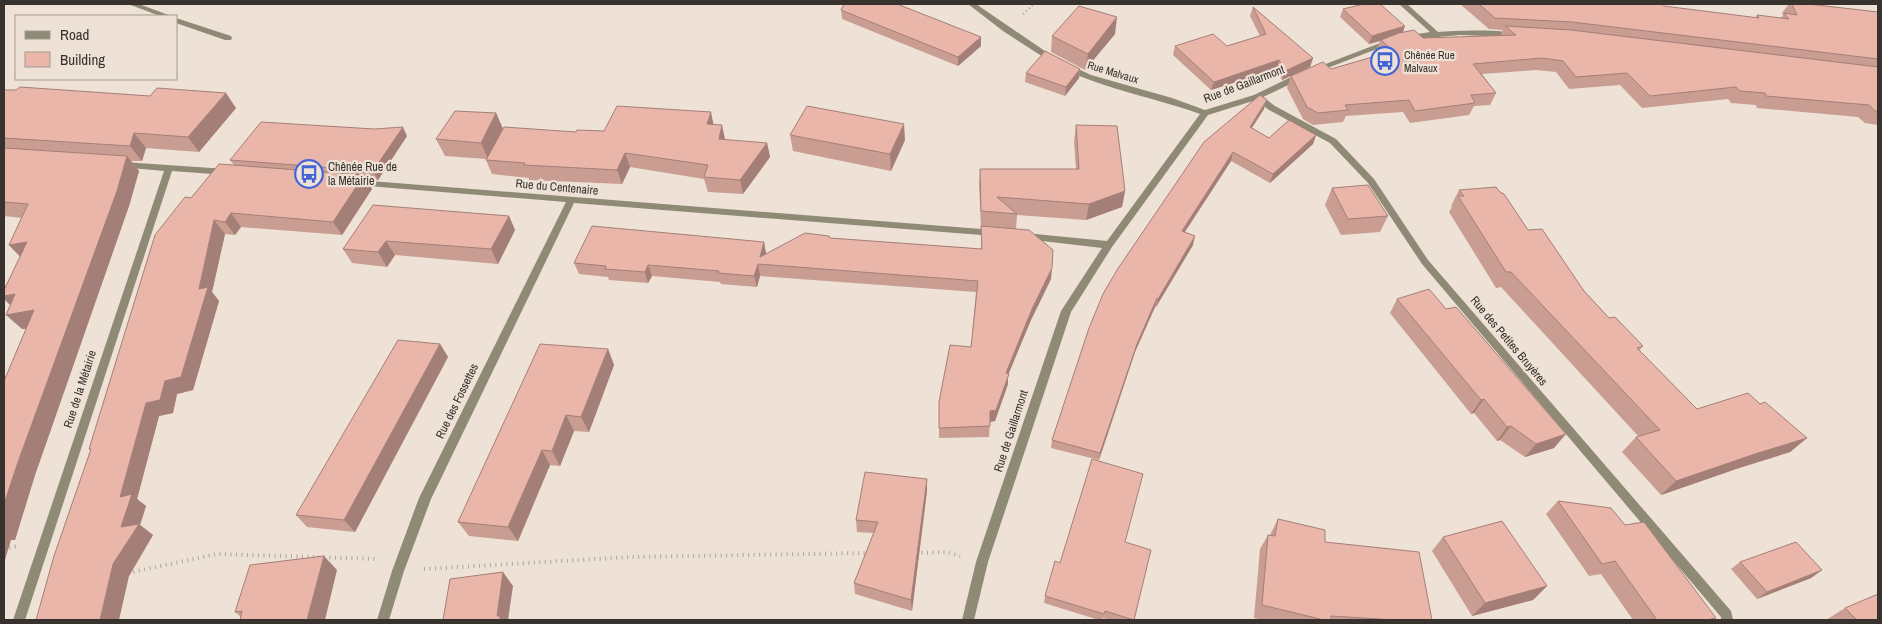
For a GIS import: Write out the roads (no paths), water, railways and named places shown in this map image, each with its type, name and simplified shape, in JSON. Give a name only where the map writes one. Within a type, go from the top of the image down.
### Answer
[{"type":"street","points":[[132,4],[164,15]]},
{"type":"street","name":"Rue Malvaux","points":[[972,4],[1058,63],[1088,77],[1169,100],[1205,113]]},
{"type":"street","points":[[1403,4],[1435,33]]},
{"type":"street","points":[[178,21],[228,38]]},
{"type":"street","name":"Rue de Gaillarmont","points":[[968,620],[982,562],[1066,312],[1109,244],[1205,113],[1257,97],[1328,64],[1392,42],[1435,33],[1468,32],[1526,36]]},
{"type":"street","name":"Rue des Petites Bruyères","points":[[1257,97],[1272,108],[1332,141],[1371,181],[1425,262],[1727,615],[1727,620]]},
{"type":"street","points":[[113,165],[237,173]]},
{"type":"street","name":"Rue de la Métairie","points":[[19,620],[168,168]]},
{"type":"street","name":"Rue du Centenaire","points":[[345,182],[999,234]]},
{"type":"street","name":"Rue des Fossettes","points":[[383,620],[400,565],[425,498],[571,200]]},
{"type":"street","points":[[1019,235],[1109,244]]},
{"type":"place","name":"Chênée Rue Malvaux","points":[[1385,61]]},
{"type":"place","name":"Chênée Rue de la Métairie","points":[[309,174]]}]
